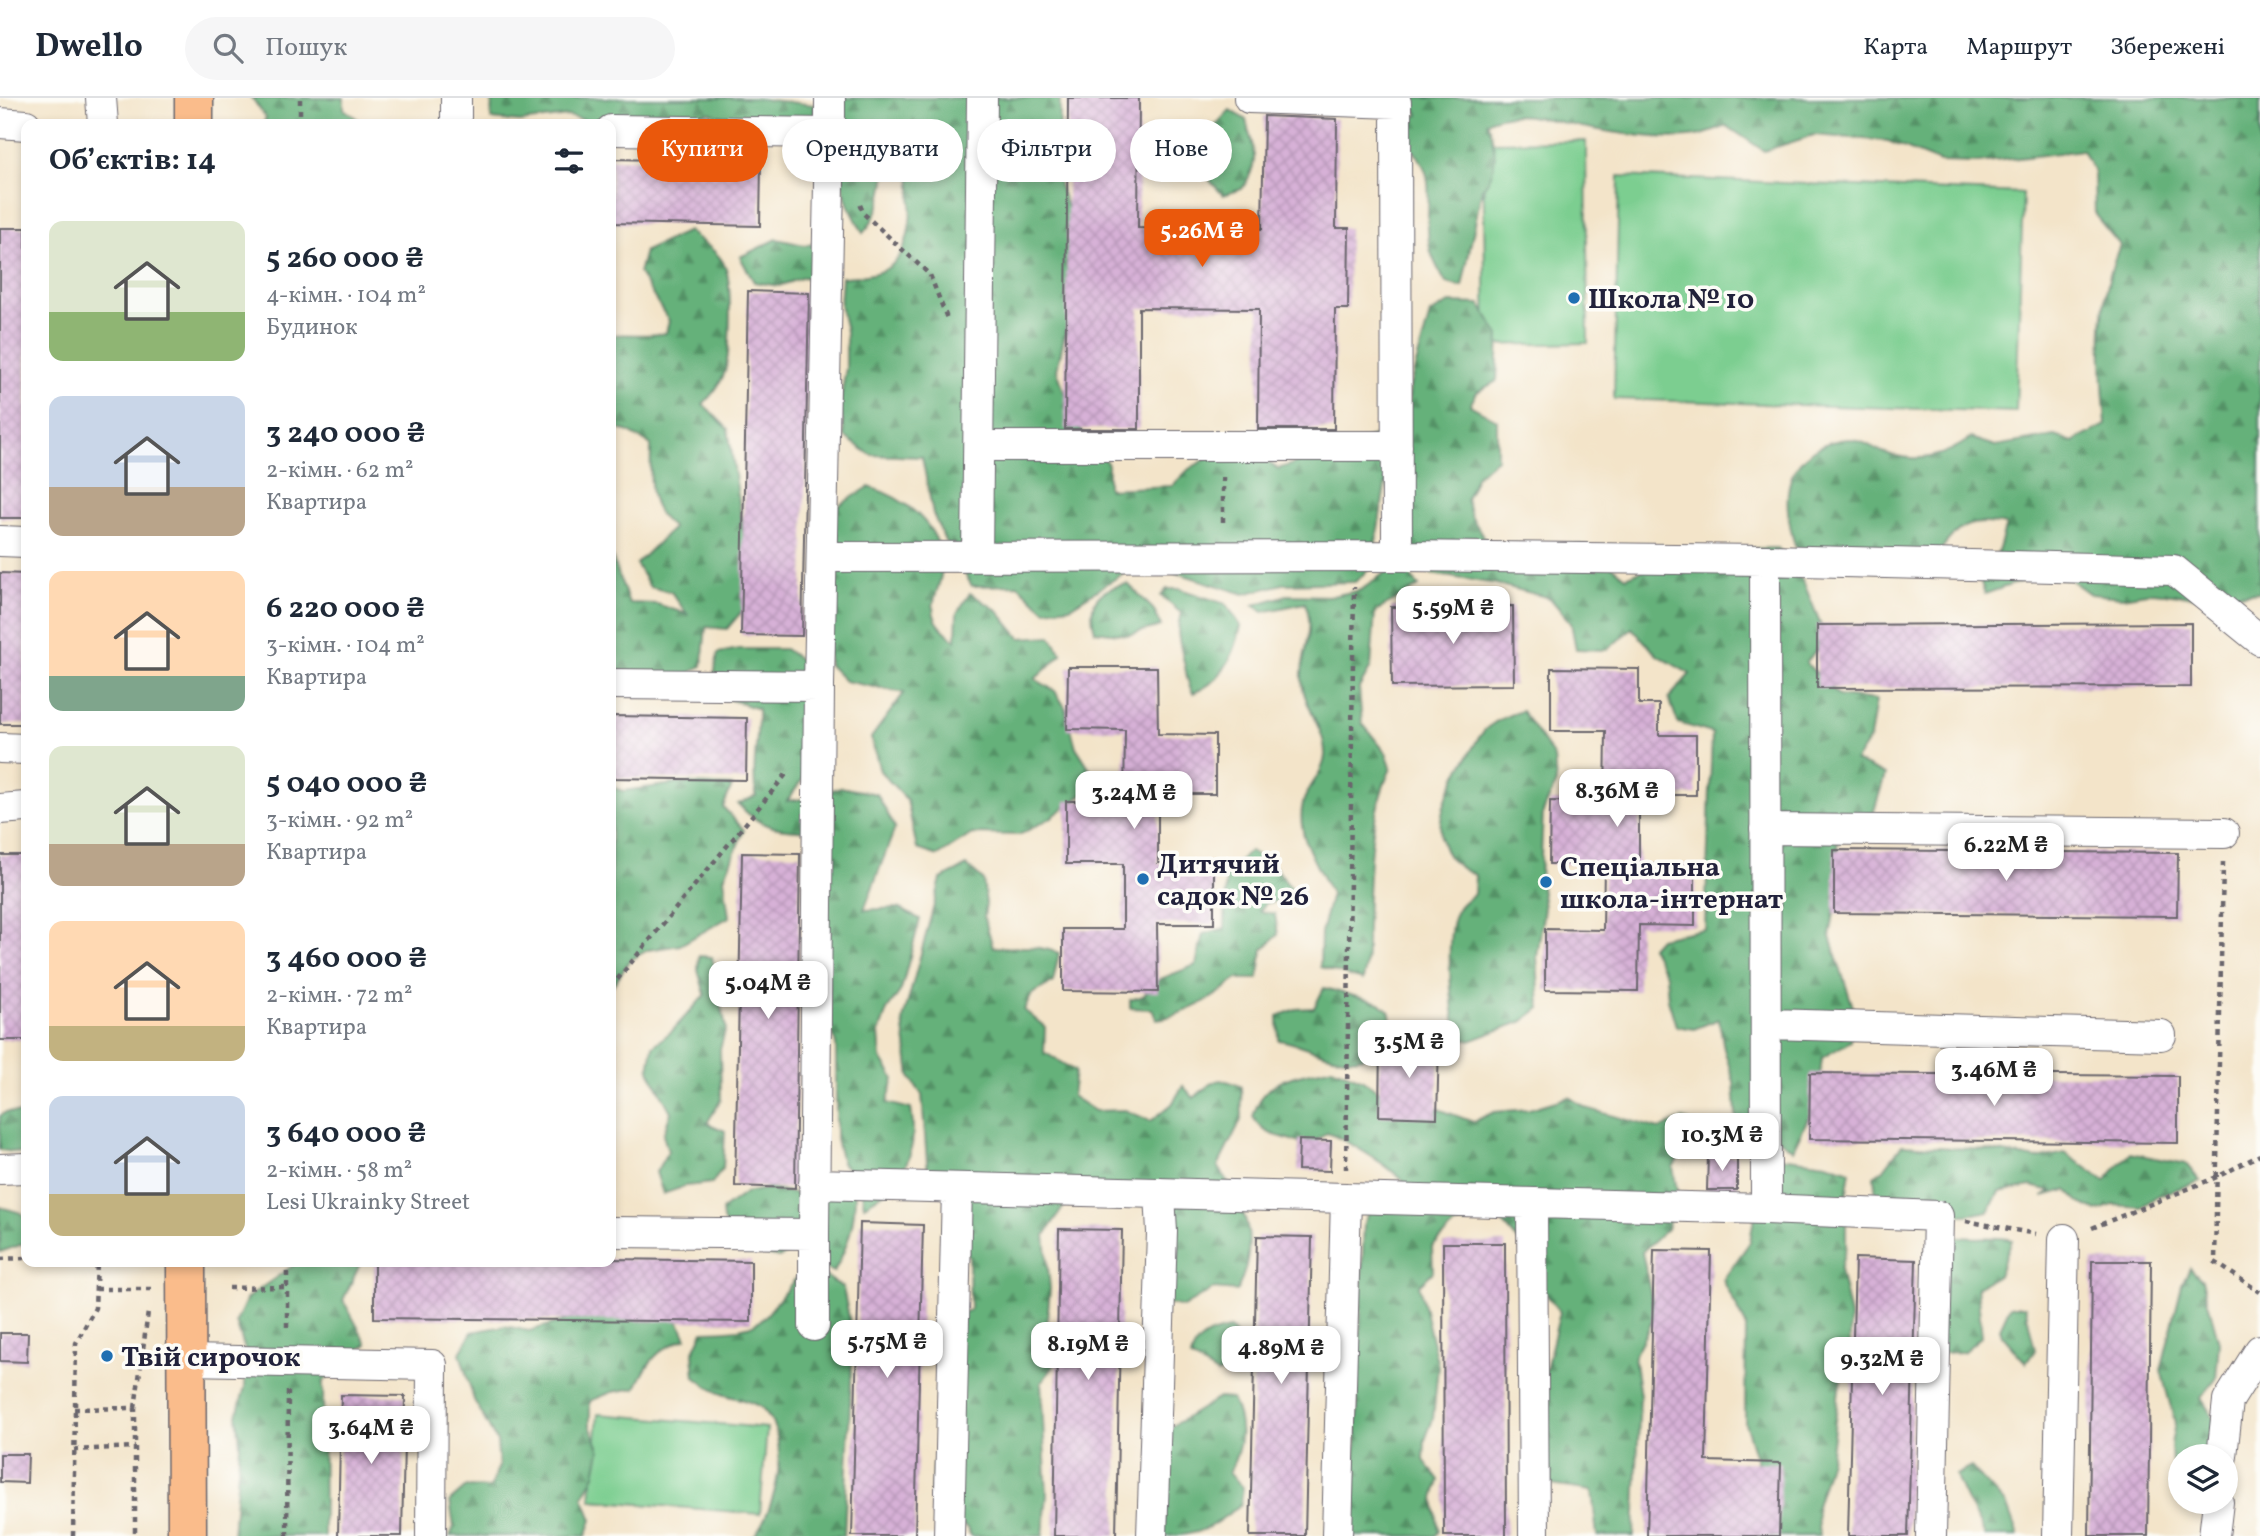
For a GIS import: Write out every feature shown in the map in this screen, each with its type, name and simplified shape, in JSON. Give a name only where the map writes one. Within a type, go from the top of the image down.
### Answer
[{"type":"main road","points":[[194,98],[194,119]]},
{"type":"main road","points":[[186,1267],[187,1536]]},
{"type":"street","points":[[101,98],[103,119]]},
{"type":"street","points":[[456,98],[456,119]]},
{"type":"street","points":[[830,98],[830,119]]},
{"type":"street","points":[[978,557],[982,98]]},
{"type":"street","points":[[1249,98],[1396,103],[1397,556]]},
{"type":"street","points":[[0,123],[21,125]]},
{"type":"street","points":[[616,130],[782,132]]},
{"type":"street","points":[[814,1326],[819,686],[829,182]]},
{"type":"street","points":[[979,446],[1397,446]]},
{"type":"street","points":[[0,541],[21,542]]},
{"type":"street","points":[[822,557],[1397,556],[1765,560],[2174,570],[2260,640]]},
{"type":"street","points":[[1765,560],[1766,1209]]},
{"type":"street","points":[[616,684],[819,686]]},
{"type":"street","points":[[0,748],[21,749]]},
{"type":"street","points":[[0,809],[21,807]]},
{"type":"street","points":[[1765,829],[2224,833]]},
{"type":"street","points":[[1766,1024],[2161,1035]]},
{"type":"street","points":[[0,1169],[21,1168]]},
{"type":"street","points":[[814,1184],[1766,1209],[1938,1216],[1931,1536]]},
{"type":"street","points":[[949,1536],[957,1188]]},
{"type":"street","points":[[1152,1536],[1162,1232],[1160,1193]]},
{"type":"street","points":[[1337,1536],[1346,1198]]},
{"type":"street","points":[[1532,1203],[1534,1536]]},
{"type":"street","points":[[616,1232],[814,1234]]},
{"type":"street","points":[[2058,1536],[2064,1239]]},
{"type":"street","points":[[2223,1444],[2228,1401],[2260,1350]]},
{"type":"street","points":[[187,1360],[432,1365],[431,1536]]},
{"type":"street","points":[[2214,1536],[2217,1514]]},
{"type":"path","points":[[300,98],[300,119]]},
{"type":"path","points":[[859,202],[864,214],[930,275],[949,324]]},
{"type":"path","points":[[1223,445],[1223,556]]},
{"type":"path","points":[[1346,1198],[1355,556]]},
{"type":"path","points":[[616,981],[819,734]]},
{"type":"path","points":[[2224,833],[2215,1262],[2260,1292]]},
{"type":"path","points":[[1938,1216],[2064,1239],[2217,1177],[2260,1155]]},
{"type":"path","points":[[0,1259],[21,1258]]},
{"type":"path","points":[[73,1536],[76,1343],[95,1308],[97,1267]]},
{"type":"path","points":[[229,1288],[287,1287]]},
{"type":"path","points":[[96,1289],[152,1288],[135,1408],[135,1536]]},
{"type":"path","points":[[74,1409],[135,1408]]},
{"type":"path","points":[[74,1450],[135,1447]]},
{"type":"path","points":[[287,1536],[288,1476]]},
{"type":"green space","points":[[252,98],[344,98],[344,109],[357,119],[266,119]]},
{"type":"green space","points":[[492,98],[753,98],[816,105],[813,119],[782,119],[782,124],[768,124],[768,119],[727,119],[709,112],[673,119],[616,122],[616,119],[581,119],[568,116],[491,119]]},
{"type":"green space","points":[[844,98],[1060,98],[1060,119],[977,119],[977,182],[1059,182],[1083,250],[1057,370],[1074,421],[1108,464],[1108,489],[1172,486],[1189,469],[1208,458],[1255,453],[1278,469],[1407,425],[1410,386],[1430,314],[1449,303],[1480,304],[1499,336],[1497,381],[1477,392],[1470,405],[1497,420],[1497,459],[1477,475],[1466,499],[1471,516],[1488,544],[1586,545],[1626,577],[1692,550],[1778,548],[1803,581],[1826,637],[1806,663],[1839,696],[1876,700],[1870,738],[1855,761],[1885,775],[1871,821],[1837,843],[1840,875],[1830,937],[1855,1013],[1851,1041],[1822,1058],[1817,1099],[1793,1150],[1752,1118],[1737,1131],[1734,1082],[1719,1019],[1694,1029],[1676,1026],[1668,999],[1666,975],[1651,947],[1659,938],[1705,929],[1712,733],[1678,723],[1669,698],[1690,674],[1657,655],[1632,628],[1607,650],[1576,649],[1571,623],[1550,598],[1496,584],[1431,574],[1410,546],[1386,480],[1372,566],[1355,582],[1283,584],[1244,594],[1171,571],[1132,568],[1070,607],[1045,610],[1018,585],[972,586],[945,541],[933,514],[922,457],[871,455],[845,437],[840,404],[846,368],[846,331],[840,305],[842,277],[878,272],[889,267],[899,257],[909,226],[911,182],[963,182],[963,119],[843,119]]},
{"type":"green space","points":[[1409,98],[2260,98],[2260,592],[2199,597],[2153,592],[2122,597],[2090,594],[2069,579],[2039,575],[1985,594],[1980,580],[1997,555],[2006,525],[1994,523],[1966,526],[1951,537],[1937,556],[1798,557],[1788,515],[1789,487],[1799,463],[1824,445],[1854,439],[1885,453],[1920,458],[1941,454],[1971,438],[1995,446],[2055,436],[2073,442],[2106,425],[2102,356],[2103,312],[2112,267],[2120,245],[2095,215],[2094,172],[2083,150],[1978,163],[1940,162],[1888,141],[1814,135],[1764,151],[1727,126],[1690,137],[1662,137],[1605,131],[1525,116],[1498,117],[1487,122],[1493,140],[1494,165],[1482,189],[1462,287],[1446,283],[1431,252],[1427,178],[1424,166],[1404,142],[1411,118],[1419,115]]},
{"type":"green space","points":[[1230,110],[1246,120],[1254,156],[1252,170],[1242,189],[1223,195],[1211,182],[1232,182],[1232,119],[1221,119]]},
{"type":"green space","points":[[1586,141],[1588,343],[1486,345],[1483,142]]},
{"type":"green space","points":[[1619,176],[2023,193],[2016,412],[1614,399]]},
{"type":"green space","points":[[842,182],[885,182],[876,213],[863,233],[848,204]]},
{"type":"green space","points":[[688,231],[717,254],[727,272],[730,314],[726,367],[717,387],[703,404],[728,429],[749,567],[749,603],[727,629],[706,627],[702,666],[654,693],[616,691],[616,568],[629,603],[657,604],[687,614],[671,592],[650,587],[636,564],[673,528],[664,520],[654,501],[651,445],[627,431],[616,429],[616,335],[666,333],[669,321],[639,273],[645,251]]},
{"type":"green space","points":[[777,239],[804,245],[838,242],[834,282],[804,277],[779,286],[754,282],[740,257]]},
{"type":"green space","points":[[869,487],[907,505],[918,514],[935,536],[942,564],[933,612],[943,630],[956,640],[957,613],[970,593],[997,610],[1020,638],[1051,636],[1062,654],[1035,679],[1055,691],[1065,707],[1076,747],[1092,772],[1085,793],[1049,819],[1019,835],[972,834],[938,856],[917,849],[907,800],[880,771],[871,738],[904,693],[845,681],[829,665],[821,583],[843,569],[821,525],[838,506]]},
{"type":"green space","points":[[1403,569],[1419,586],[1375,612],[1371,667],[1359,688],[1362,723],[1387,754],[1391,768],[1383,786],[1371,846],[1367,954],[1363,980],[1320,967],[1321,933],[1331,894],[1309,850],[1302,827],[1303,803],[1322,767],[1325,754],[1322,737],[1303,688],[1309,625],[1305,603],[1263,612],[1254,605],[1287,595],[1332,596],[1361,590],[1386,572]]},
{"type":"green space","points":[[1128,584],[1154,610],[1161,626],[1128,635],[1095,631],[1092,612],[1097,598],[1109,589]]},
{"type":"green space","points":[[1167,589],[1180,589],[1226,604],[1241,626],[1225,667],[1211,682],[1193,693],[1188,682],[1179,638],[1181,613],[1161,596]]},
{"type":"green space","points":[[739,649],[785,649],[814,670],[808,772],[787,801],[810,798],[840,787],[877,794],[895,828],[864,910],[898,908],[920,919],[901,990],[887,1010],[879,1033],[881,1058],[894,1079],[887,1103],[911,1109],[913,1140],[906,1166],[899,1177],[878,1197],[864,1205],[860,1181],[842,1163],[836,1139],[836,1045],[830,1021],[816,831],[773,827],[756,820],[738,804],[756,796],[754,774],[758,709],[722,697],[714,676],[718,653]]},
{"type":"green space","points":[[1522,711],[1554,757],[1556,783],[1543,812],[1540,880],[1544,908],[1537,957],[1540,1008],[1523,1021],[1470,1041],[1457,1036],[1451,990],[1450,952],[1453,920],[1459,907],[1474,894],[1475,875],[1458,865],[1447,853],[1441,839],[1441,823],[1450,790],[1476,741],[1488,727],[1500,719]]},
{"type":"green space","points":[[681,783],[732,786],[723,807],[744,830],[724,878],[729,917],[680,945],[648,950],[630,960],[616,981],[616,789],[623,791]]},
{"type":"green space","points":[[1250,851],[1275,867],[1292,890],[1290,899],[1266,903],[1259,911],[1275,914],[1278,935],[1263,949],[1258,979],[1236,979],[1199,1005],[1166,1017],[1156,1019],[1152,1009],[1130,1008],[1130,1000],[1143,996],[1160,979],[1196,965],[1203,934],[1225,928],[1226,873]]},
{"type":"green space","points":[[967,866],[983,880],[986,904],[984,917],[993,947],[1034,947],[1059,953],[1053,982],[1032,994],[1024,1010],[1045,1027],[1044,1052],[1075,1071],[1072,1096],[1095,1111],[1125,1110],[1151,1121],[1172,1104],[1183,1086],[1194,1098],[1216,1081],[1226,1081],[1241,1087],[1242,1118],[1218,1166],[1236,1197],[1247,1226],[1248,1256],[1237,1291],[1213,1289],[1183,1307],[1157,1301],[1145,1286],[1174,1267],[1177,1216],[1167,1205],[1066,1203],[1045,1235],[1050,1289],[1047,1322],[1054,1366],[1041,1383],[1047,1495],[1043,1536],[971,1536],[967,1528],[936,1511],[931,1492],[933,1463],[960,1445],[955,1315],[970,1310],[969,1257],[949,1202],[928,1176],[922,1095],[910,1077],[903,1020],[941,879]]},
{"type":"green space","points":[[699,956],[712,957],[726,1028],[720,1049],[721,1100],[707,1123],[725,1131],[723,1169],[712,1183],[686,1186],[663,1194],[656,1172],[668,1151],[663,1135],[671,1112],[649,1070],[653,1046],[672,1031],[705,995],[698,970]]},
{"type":"green space","points":[[1324,988],[1380,1003],[1389,1011],[1394,1029],[1373,1051],[1356,1058],[1335,1056],[1279,1040],[1278,1016],[1296,1009],[1314,1008]]},
{"type":"green space","points":[[1332,1067],[1361,1079],[1394,1101],[1412,1099],[1473,1122],[1494,1112],[1529,1109],[1569,1097],[1586,1108],[1659,1129],[1683,1119],[1710,1128],[1701,1142],[1686,1148],[1673,1167],[1677,1191],[1667,1229],[1642,1252],[1655,1316],[1634,1356],[1640,1396],[1634,1536],[1597,1536],[1592,1491],[1552,1485],[1544,1476],[1543,1382],[1560,1312],[1546,1294],[1526,1250],[1498,1217],[1455,1225],[1432,1247],[1433,1272],[1419,1285],[1438,1366],[1433,1419],[1425,1440],[1424,1460],[1439,1480],[1434,1499],[1439,1531],[1435,1536],[1353,1536],[1364,1222],[1371,1207],[1404,1182],[1379,1161],[1335,1136],[1327,1133],[1315,1142],[1302,1144],[1267,1132],[1253,1117],[1258,1103],[1273,1086],[1294,1076]]},
{"type":"green space","points":[[6,1112],[21,1114],[21,1153],[0,1150],[0,1116]]},
{"type":"green space","points":[[1902,1145],[1988,1150],[2037,1159],[2065,1153],[2105,1181],[2130,1153],[2186,1164],[2200,1181],[2157,1196],[2142,1207],[2113,1205],[2097,1211],[2080,1203],[2067,1190],[2043,1196],[2052,1191],[2031,1186],[1999,1192],[1989,1211],[1962,1215],[1951,1212],[1922,1194],[1905,1194],[1893,1200],[1876,1197],[1874,1176],[1883,1170]]},
{"type":"green space","points":[[1780,1157],[1827,1163],[1850,1171],[1846,1197],[1846,1246],[1840,1270],[1850,1316],[1850,1342],[1839,1389],[1830,1460],[1816,1506],[1819,1536],[1770,1536],[1760,1471],[1745,1423],[1746,1325],[1723,1280],[1750,1242],[1754,1217]]},
{"type":"green space","points":[[831,1185],[855,1185],[851,1230],[834,1272],[818,1266],[813,1256],[796,1248],[779,1258],[739,1249],[723,1220],[722,1210],[745,1193],[769,1188],[796,1194]]},
{"type":"green space","points":[[0,1207],[21,1213],[21,1245],[0,1252]]},
{"type":"green space","points":[[1948,1236],[2012,1240],[1998,1275],[1977,1287],[1982,1336],[1963,1352],[1938,1353]]},
{"type":"green space","points":[[291,1267],[359,1267],[343,1300],[367,1344],[341,1363],[323,1382],[324,1536],[233,1536],[240,1444],[237,1415],[245,1387],[245,1350],[236,1322],[247,1298]]},
{"type":"green space","points":[[2190,1268],[2202,1280],[2219,1342],[2216,1379],[2201,1398],[2217,1424],[2206,1444],[2171,1444],[2175,1423],[2161,1370],[2182,1285]]},
{"type":"green space","points":[[823,1274],[843,1288],[853,1337],[844,1536],[754,1536],[769,1508],[778,1473],[777,1437],[772,1422],[759,1406],[717,1392],[695,1377],[693,1353],[703,1331],[741,1329],[752,1325],[769,1312],[799,1275]]},
{"type":"green space","points":[[2010,1306],[2025,1306],[2035,1350],[2026,1363],[2002,1335],[2000,1328]]},
{"type":"green space","points":[[676,1316],[686,1338],[667,1347],[655,1357],[636,1388],[612,1392],[590,1401],[590,1426],[600,1451],[595,1475],[583,1497],[592,1520],[586,1536],[450,1536],[454,1527],[450,1501],[466,1487],[490,1488],[499,1466],[497,1442],[474,1400],[460,1353],[472,1332],[505,1326],[529,1331],[577,1317],[651,1321]]},
{"type":"green space","points":[[1230,1329],[1248,1349],[1239,1367],[1217,1374],[1191,1358],[1196,1345],[1205,1337]]},
{"type":"green space","points":[[1219,1398],[1232,1399],[1239,1418],[1239,1445],[1229,1473],[1243,1487],[1241,1504],[1206,1529],[1165,1536],[1164,1431]]},
{"type":"green space","points":[[598,1414],[767,1428],[760,1514],[591,1500]]},
{"type":"green space","points":[[1971,1467],[2007,1506],[2018,1536],[1985,1536],[1956,1475]]},
{"type":"building","points":[[1068,98],[1139,98],[1139,119],[1130,119],[1130,182],[1138,182],[1138,228],[1262,229],[1264,116],[1337,119],[1336,228],[1349,228],[1348,309],[1335,309],[1334,429],[1258,429],[1259,309],[1139,308],[1139,429],[1065,429],[1067,182],[1116,182],[1116,119],[1068,119]]},
{"type":"building","points":[[616,159],[637,160],[637,182],[761,182],[760,226],[616,223]]},
{"type":"building","points":[[0,228],[21,228],[21,518],[0,518]]},
{"type":"building","points":[[748,291],[809,293],[802,636],[741,635]]},
{"type":"building","points":[[0,573],[21,574],[21,724],[0,724]]},
{"type":"building","points":[[1513,606],[1514,685],[1392,686],[1391,607]]},
{"type":"building","points":[[2191,623],[2191,687],[1817,688],[1817,625]]},
{"type":"building","points":[[1068,667],[1157,667],[1158,734],[1215,735],[1215,794],[1158,794],[1158,863],[1214,863],[1214,924],[1157,924],[1158,992],[1063,991],[1063,929],[1123,929],[1123,864],[1066,864],[1066,801],[1124,801],[1125,730],[1067,729]]},
{"type":"building","points":[[1551,668],[1639,669],[1639,704],[1659,704],[1659,735],[1696,735],[1696,795],[1639,795],[1639,864],[1695,865],[1695,926],[1639,925],[1638,991],[1545,990],[1545,929],[1603,930],[1604,864],[1549,864],[1550,801],[1605,802],[1606,731],[1551,731]]},
{"type":"building","points":[[616,716],[747,718],[746,780],[616,778]]},
{"type":"building","points":[[1834,850],[2178,853],[2177,916],[1834,913]]},
{"type":"building","points":[[742,853],[800,854],[795,1188],[735,1186]]},
{"type":"building","points":[[0,855],[21,855],[21,1040],[0,1040]]},
{"type":"building","points":[[1380,1043],[1439,1044],[1437,1118],[1379,1116]]},
{"type":"building","points":[[1810,1073],[2178,1076],[2178,1143],[1809,1139]]},
{"type":"building","points":[[1299,1140],[1331,1141],[1330,1171],[1298,1170]]},
{"type":"building","points":[[1708,1156],[1737,1156],[1737,1190],[1707,1190]]},
{"type":"building","points":[[860,1223],[923,1225],[915,1536],[852,1536]]},
{"type":"building","points":[[1059,1229],[1122,1230],[1116,1536],[1054,1536]]},
{"type":"building","points":[[1257,1236],[1312,1237],[1305,1536],[1250,1536]]},
{"type":"building","points":[[1443,1243],[1505,1243],[1506,1536],[1444,1536]]},
{"type":"building","points":[[1654,1250],[1711,1251],[1706,1461],[1781,1463],[1779,1536],[1647,1536]]},
{"type":"building","points":[[1855,1258],[1916,1260],[1908,1536],[1848,1536]]},
{"type":"building","points":[[616,1259],[751,1261],[751,1322],[374,1318],[374,1267],[616,1267]]},
{"type":"building","points":[[2092,1261],[2151,1261],[2148,1536],[2089,1536]]},
{"type":"building","points":[[0,1333],[28,1333],[27,1362],[0,1361]]},
{"type":"building","points":[[341,1395],[405,1396],[402,1536],[338,1536]]},
{"type":"building","points":[[0,1454],[28,1454],[27,1483],[0,1482]]},
{"type":"place","name":"Школа № 10","points":[[1574,298]]},
{"type":"place","name":"Дитячий садок № 26","points":[[1143,879]]},
{"type":"place","name":"Спеціальна школа-інтернат","points":[[1546,882]]},
{"type":"place","name":"Твій сирочок","points":[[107,1356]]}]
